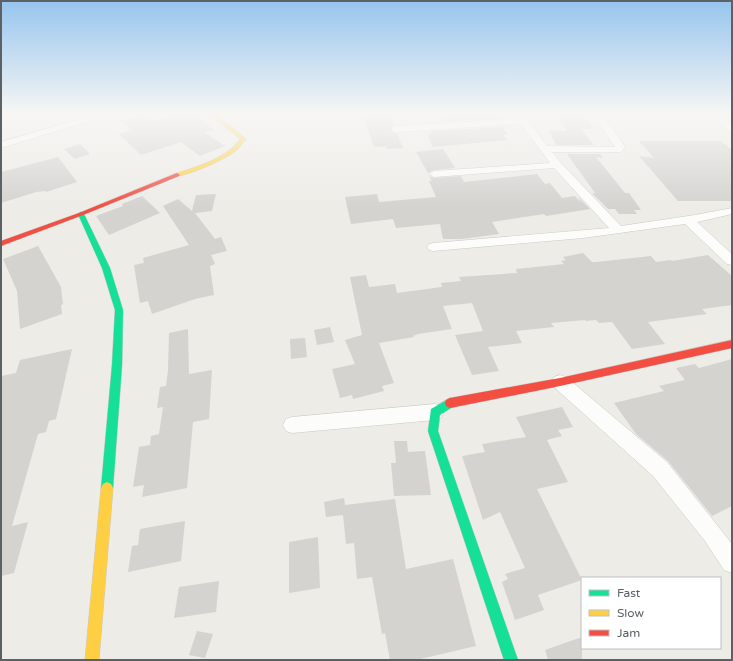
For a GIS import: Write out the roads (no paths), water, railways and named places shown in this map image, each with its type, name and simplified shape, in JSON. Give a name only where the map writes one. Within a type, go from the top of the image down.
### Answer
[{"type":"street","points":[[1,244],[81,214],[228,154],[240,145]]},
{"type":"street","points":[[542,145],[557,165],[618,230]]},
{"type":"street","points":[[545,149],[618,150],[620,147],[618,145]]},
{"type":"street","points":[[434,174],[557,165]]},
{"type":"street","points":[[433,247],[618,230],[689,221],[732,211]]},
{"type":"street","points":[[81,214],[106,268],[119,310],[117,365],[92,660]]},
{"type":"street","points":[[689,221],[732,261]]},
{"type":"street","points":[[292,425],[435,412],[452,402],[560,382],[732,344]]},
{"type":"street","points":[[560,382],[660,469],[712,534],[732,562]]},
{"type":"street","points":[[435,412],[433,431],[511,660]]}]
